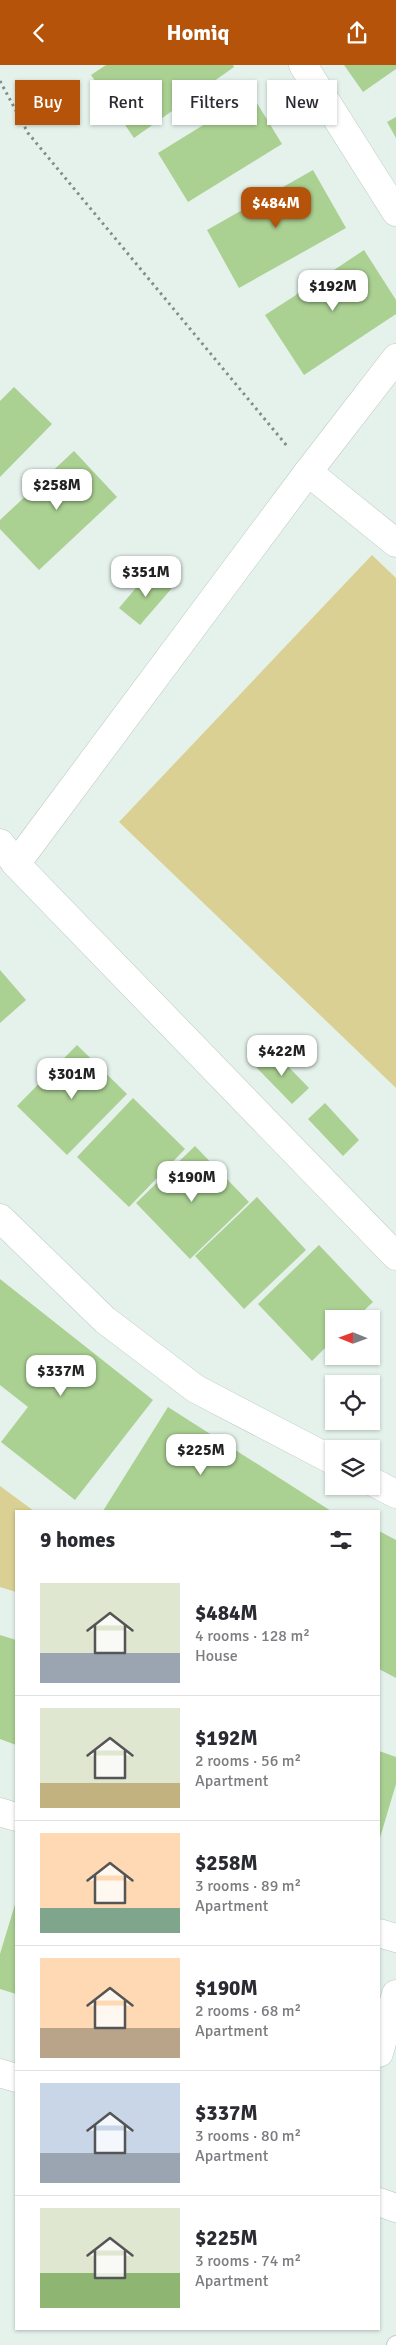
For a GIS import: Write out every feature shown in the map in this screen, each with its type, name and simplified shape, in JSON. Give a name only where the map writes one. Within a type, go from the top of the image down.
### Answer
[{"type":"street","points":[[303,65],[396,212]]},
{"type":"street","points":[[396,358],[8,853],[396,1256]]},
{"type":"street","points":[[308,472],[396,543]]},
{"type":"street","points":[[0,1218],[105,1320],[196,1389],[325,1456]]},
{"type":"street","points":[[380,1486],[396,1494]]},
{"type":"street","points":[[0,1812],[15,1817]]},
{"type":"street","points":[[380,1933],[396,1938]]},
{"type":"street","points":[[380,2050],[396,1995]]},
{"type":"street","points":[[0,2073],[15,2078]]},
{"type":"street","points":[[380,2202],[396,2208]]},
{"type":"path","points":[[0,81],[28,133],[308,472]]},
{"type":"shaded area","points":[[372,555],[396,578],[396,1088],[119,822]]},
{"type":"shaded area","points":[[0,1486],[33,1510],[15,1510],[15,1592],[0,1587]]},
{"type":"building","points":[[106,65],[233,65],[234,67],[216,80],[172,80],[172,111],[162,118],[162,80],[94,80],[91,75]]},
{"type":"building","points":[[344,65],[396,65],[396,69],[363,92]]},
{"type":"building","points":[[257,103],[267,120],[267,125],[270,125],[282,144],[188,202],[158,153],[203,125],[257,125]]},
{"type":"building","points":[[396,117],[396,138],[387,122]]},
{"type":"building","points":[[125,125],[152,125],[134,138]]},
{"type":"building","points":[[313,170],[346,228],[239,288],[207,230]]},
{"type":"building","points":[[364,250],[396,300],[396,314],[304,375],[265,315],[296,295],[314,271],[322,278]]},
{"type":"building","points":[[14,387],[52,424],[0,477],[0,401]]},
{"type":"building","points":[[74,451],[117,497],[39,570],[0,529],[0,520]]},
{"type":"building","points":[[151,570],[172,588],[140,625],[119,608]]},
{"type":"building","points":[[0,970],[26,1000],[0,1023]]},
{"type":"building","points":[[77,1045],[127,1094],[67,1155],[17,1106]]},
{"type":"building","points":[[272,1050],[309,1088],[292,1104],[256,1067]]},
{"type":"building","points":[[133,1098],[185,1149],[129,1207],[77,1157]]},
{"type":"building","points":[[325,1103],[359,1140],[343,1156],[308,1119]]},
{"type":"building","points":[[195,1146],[249,1202],[190,1259],[136,1203]]},
{"type":"building","points":[[257,1197],[306,1250],[244,1309],[195,1256]]},
{"type":"building","points":[[319,1245],[373,1302],[365,1310],[325,1310],[325,1348],[312,1361],[258,1304]]},
{"type":"building","points":[[0,1279],[153,1400],[75,1500],[1,1442],[28,1407],[0,1385]]},
{"type":"building","points":[[168,1407],[329,1510],[104,1510]]},
{"type":"building","points":[[380,1532],[396,1540],[396,1678],[380,1670]]},
{"type":"building","points":[[0,1635],[15,1640],[15,1745],[0,1739]]},
{"type":"building","points":[[380,1751],[396,1757],[396,1784],[380,1838]]},
{"type":"building","points":[[15,1904],[15,1994],[0,1989],[0,1954]]}]
